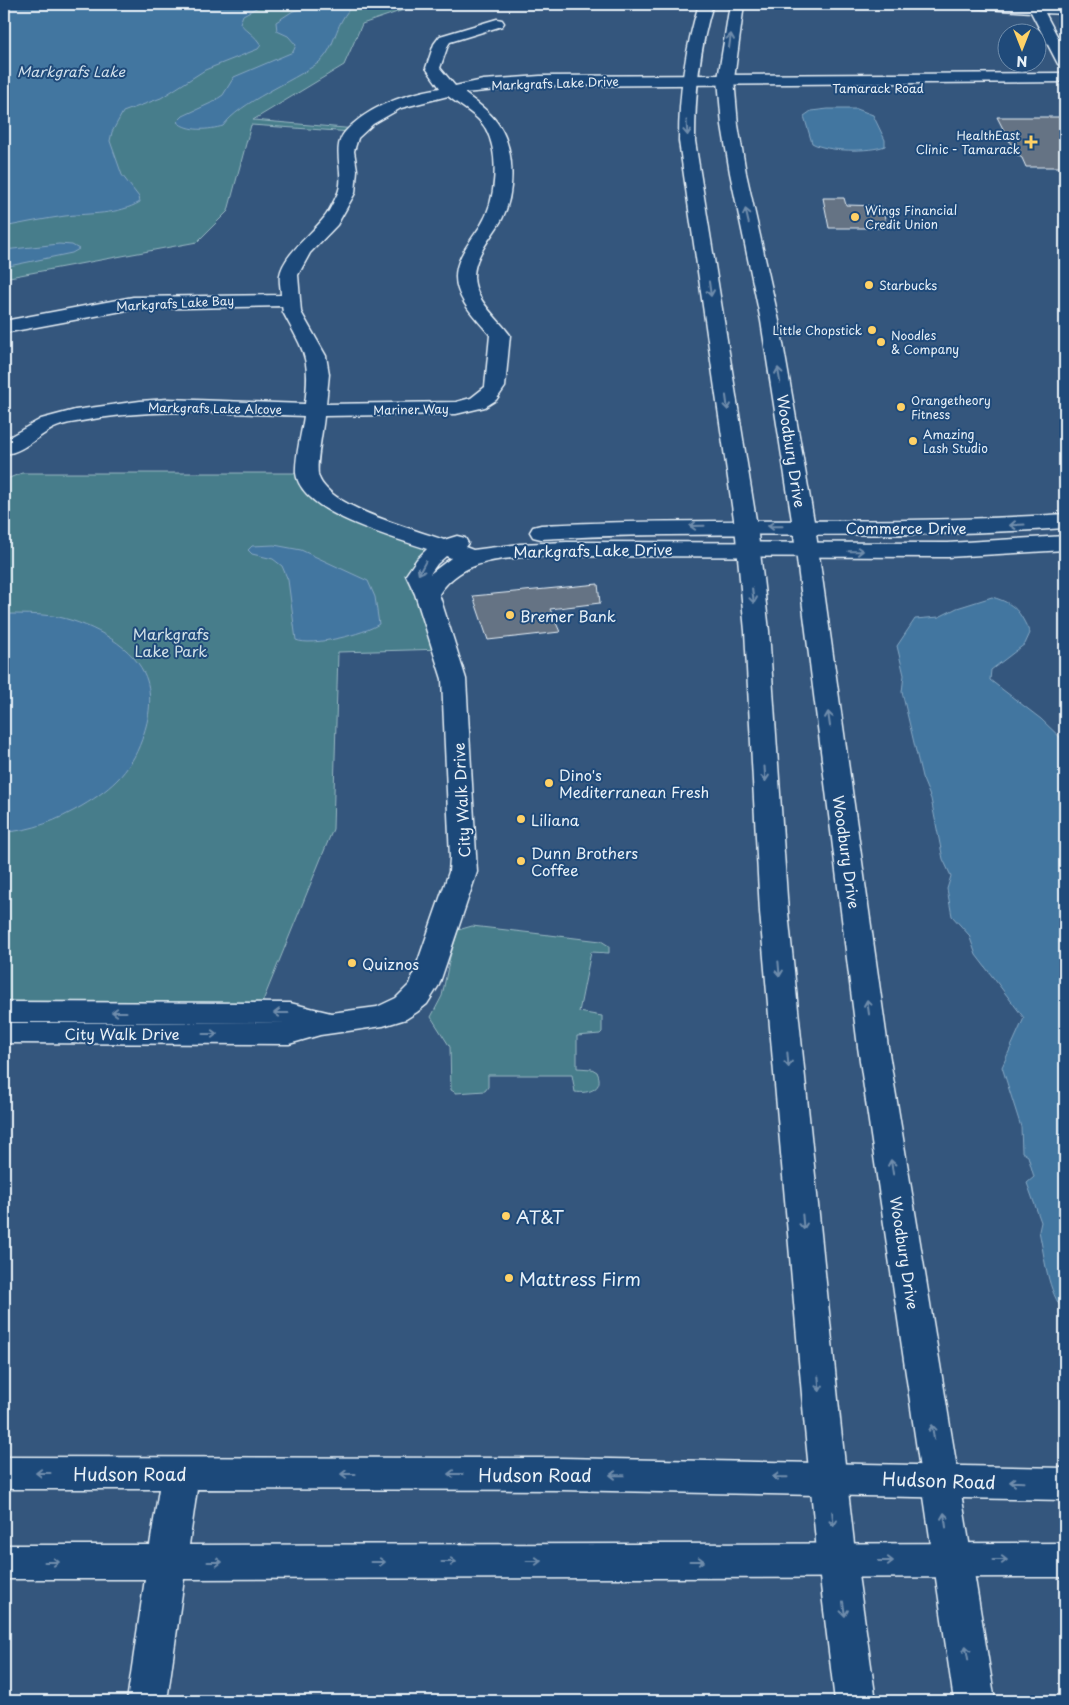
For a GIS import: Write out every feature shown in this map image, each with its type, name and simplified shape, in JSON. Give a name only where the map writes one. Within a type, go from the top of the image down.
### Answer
[{"type":"street","points":[[706,4],[697,33],[686,113],[688,141],[746,537],[757,631],[774,912],[828,1477],[856,1701]]},
{"type":"street","name":"Woodbury Drive","points":[[737,4],[726,84],[738,173],[770,321],[806,538],[873,1047],[951,1560],[975,1701]]},
{"type":"street","points":[[972,4],[1065,10]]},
{"type":"street","points":[[1036,9],[1065,64]]},
{"type":"street","name":"Mariner Way","points":[[314,410],[456,408],[478,403],[489,396],[495,387],[500,335],[476,305],[466,287],[466,273],[470,256],[498,208],[503,186],[499,145],[496,134],[488,122],[450,91],[432,68],[441,44],[455,35],[497,23]]},
{"type":"street","name":"Tamarack Road","points":[[691,80],[726,84],[1065,86]]},
{"type":"street","name":"Markgrafs Lake Drive","points":[[691,80],[533,81],[450,91],[428,95],[396,105],[367,121],[350,136],[346,151],[349,170],[347,193],[331,221],[302,251],[289,275],[289,300],[292,312],[316,356],[319,374],[307,473],[311,483],[321,496],[343,511],[471,557],[520,551],[746,537]]},
{"type":"street","name":"Markgrafs Lake Bay","points":[[4,327],[100,308],[133,304],[289,300]]},
{"type":"street","name":"Markgrafs Lake Alcove","points":[[5,448],[48,423],[107,410],[168,405],[314,410]]},
{"type":"street","name":"Commerce Drive","points":[[806,538],[1065,521]]},
{"type":"street","name":"Markgrafs Lake Drive","points":[[442,548],[462,542],[518,534],[573,530],[746,537]]},
{"type":"street","name":"Commerce Drive","points":[[746,537],[806,538],[948,550],[1065,543]]},
{"type":"street","name":"City Walk Drive","points":[[4,1033],[289,1034],[329,1023],[361,1022],[377,1018],[397,1010],[416,998],[424,985],[463,872],[462,804],[454,679],[427,594],[418,575],[424,562],[442,548]]},
{"type":"street","points":[[427,594],[436,580],[448,569],[471,557]]},
{"type":"street","name":"City Walk Drive","points":[[4,1012],[290,1013],[329,1023]]},
{"type":"street","name":"Hudson Road","points":[[4,1472],[828,1477],[1065,1484]]},
{"type":"street","points":[[147,1701],[180,1474]]},
{"type":"street","points":[[4,1562],[1065,1560]]},
{"type":"green space","points":[[4,4],[421,4],[362,24],[344,65],[253,120],[356,129],[352,132],[251,125],[228,211],[197,242],[4,278]]},
{"type":"green space","name":"Markgrafs Lake Park","points":[[22,473],[307,473],[315,490],[442,548],[424,562],[445,649],[338,652],[333,829],[258,1013],[4,1012],[4,480]]},
{"type":"green space","points":[[472,926],[601,941],[609,946],[609,953],[591,952],[579,1012],[602,1016],[602,1032],[600,1034],[577,1036],[577,1068],[592,1069],[597,1072],[599,1083],[594,1089],[585,1092],[575,1092],[572,1075],[488,1075],[488,1087],[485,1091],[456,1093],[451,1090],[450,1047],[431,1017],[442,996],[458,930]]},
{"type":"water","name":"Markgrafs Lake","points":[[4,4],[271,4],[260,6],[243,15],[240,23],[259,42],[261,45],[258,49],[205,70],[161,98],[123,112],[112,132],[110,141],[122,175],[139,197],[140,202],[123,209],[104,213],[65,216],[4,227]]},
{"type":"water","points":[[320,4],[353,4],[339,25],[323,59],[241,109],[223,126],[193,129],[177,122],[183,116],[211,103],[223,95],[234,77],[293,52],[296,45],[288,36],[277,31],[276,22],[293,11]]},
{"type":"water","points":[[857,109],[873,115],[885,140],[885,146],[849,150],[828,148],[812,143],[804,116],[811,111]]},
{"type":"water","points":[[59,244],[72,245],[79,249],[72,253],[4,267],[4,250]]},
{"type":"water","points":[[274,545],[301,550],[368,581],[375,597],[379,624],[362,632],[325,641],[303,642],[296,640],[288,580],[282,566],[273,559],[252,554],[248,550],[252,546]]},
{"type":"water","points":[[992,597],[1007,602],[1016,609],[1030,633],[1025,644],[991,670],[990,680],[1041,719],[1065,742],[1065,1313],[1050,1285],[1039,1231],[1041,1222],[1027,1183],[1034,1177],[1028,1156],[1022,1152],[1021,1127],[1002,1067],[1024,1018],[976,955],[969,935],[952,916],[947,889],[951,876],[943,859],[931,799],[922,777],[902,692],[904,675],[897,646],[915,619],[939,617],[957,608]]},
{"type":"water","points":[[4,614],[53,616],[79,623],[105,635],[128,652],[137,662],[147,680],[150,703],[146,726],[134,757],[121,776],[104,792],[54,820],[35,827],[4,832],[4,710],[8,699],[4,689]]},
{"type":"building","name":"HealthEast Clinic - Tamarack","points":[[997,117],[1065,117],[1065,167],[1026,167],[1022,158],[1016,154]]},
{"type":"building","name":"Wings Financial Credit Union","points":[[823,198],[844,198],[846,205],[881,206],[888,228],[829,228]]},
{"type":"building","name":"Bremer Bank","points":[[598,584],[600,603],[550,609],[560,632],[488,640],[473,596]]},
{"type":"place","name":"HealthEast Clinic - Tamarack","points":[[1031,142]]},
{"type":"place","name":"Wings Financial Credit Union","points":[[855,217]]},
{"type":"place","name":"Starbucks","points":[[869,285]]},
{"type":"place","name":"Little Chopstick","points":[[872,330]]},
{"type":"place","name":"Noodles & Company","points":[[881,342]]},
{"type":"place","name":"Orangetheory Fitness","points":[[901,407]]},
{"type":"place","name":"Amazing Lash Studio","points":[[913,441]]},
{"type":"place","name":"Bremer Bank","points":[[510,615]]},
{"type":"place","name":"Dino's Mediterranean Fresh","points":[[549,783]]},
{"type":"place","name":"Liliana","points":[[521,819]]},
{"type":"place","name":"Dunn Brothers Coffee","points":[[521,861]]},
{"type":"place","name":"Quiznos","points":[[352,963]]},
{"type":"place","name":"AT&T","points":[[506,1216]]},
{"type":"place","name":"Mattress Firm","points":[[509,1278]]}]
